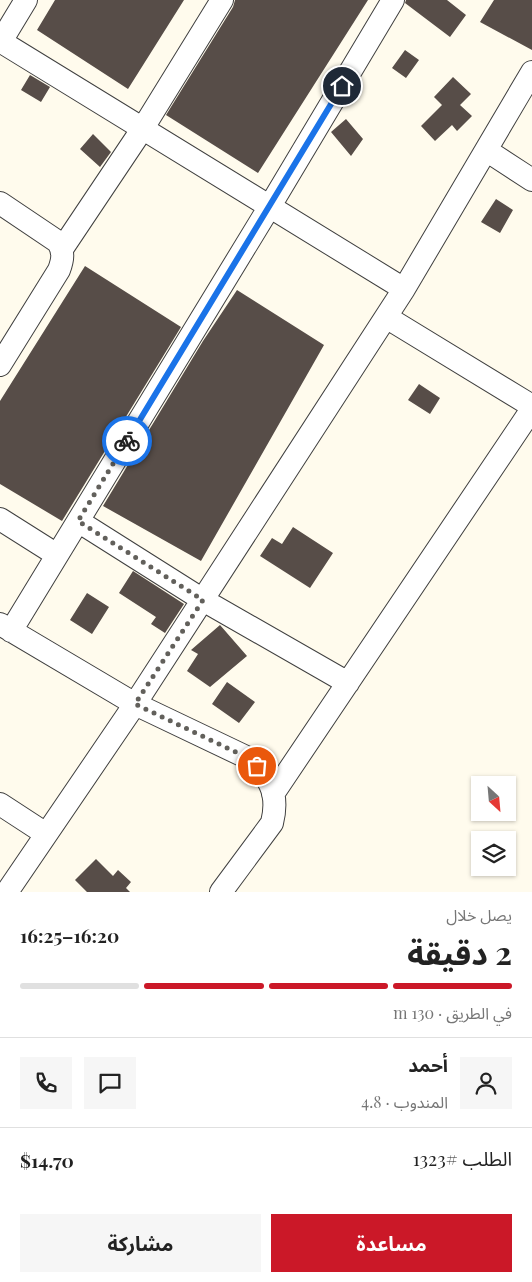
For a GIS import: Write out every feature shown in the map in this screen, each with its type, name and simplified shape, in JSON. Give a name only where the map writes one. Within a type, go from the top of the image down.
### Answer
[{"type":"street","points":[[26,0],[0,42],[404,289]]},
{"type":"street","points":[[62,249],[143,128],[222,0]]},
{"type":"street","points":[[221,892],[272,822],[275,810],[268,778],[244,756],[135,704],[5,627],[57,555],[393,0]]},
{"type":"street","points":[[7,892],[135,704],[404,289],[532,72]]},
{"type":"street","points":[[486,150],[532,180]]},
{"type":"street","points":[[0,203],[48,234],[58,242],[62,249],[59,270],[0,365]]},
{"type":"street","points":[[273,794],[532,408],[386,317]]},
{"type":"street","points":[[0,519],[57,555]]},
{"type":"street","points":[[78,521],[203,600],[348,683]]},
{"type":"street","points":[[0,804],[46,834]]},
{"type":"building","points":[[55,0],[184,0],[128,89],[37,30]]},
{"type":"building","points":[[235,0],[368,0],[258,173],[166,115],[233,7]]},
{"type":"building","points":[[406,0],[447,0],[466,15],[450,37],[405,3]]},
{"type":"building","points":[[494,0],[532,0],[532,50],[480,22]]},
{"type":"building","points":[[405,50],[419,60],[406,78],[392,68]]},
{"type":"building","points":[[30,75],[50,87],[41,102],[21,90]]},
{"type":"building","points":[[453,77],[471,94],[460,105],[472,116],[457,131],[452,125],[435,141],[421,126],[442,105],[434,97]]},
{"type":"building","points":[[346,119],[363,139],[351,156],[331,132]]},
{"type":"building","points":[[93,134],[111,152],[100,167],[80,149]]},
{"type":"building","points":[[496,199],[513,210],[500,233],[481,222]]},
{"type":"building","points":[[85,266],[181,327],[62,521],[0,484],[0,401]]},
{"type":"building","points":[[237,290],[324,345],[201,561],[103,506],[203,341]]},
{"type":"building","points":[[419,384],[440,398],[430,414],[408,400]]},
{"type":"building","points":[[293,527],[333,553],[310,588],[260,556],[272,538],[282,544]]},
{"type":"building","points":[[133,571],[184,604],[165,633],[151,624],[156,617],[119,593]]},
{"type":"building","points":[[87,593],[109,607],[92,634],[70,620]]},
{"type":"building","points":[[220,625],[247,656],[210,687],[187,671],[198,654],[191,650]]},
{"type":"building","points":[[227,682],[255,702],[239,723],[212,704]]},
{"type":"building","points":[[96,859],[113,876],[118,870],[131,882],[126,888],[130,892],[87,892],[75,880]]},
{"type":"way so far","points":[[127,441],[78,521],[203,600],[135,704],[244,756],[257,766]]},
{"type":"route","points":[[127,441],[342,86]]}]
